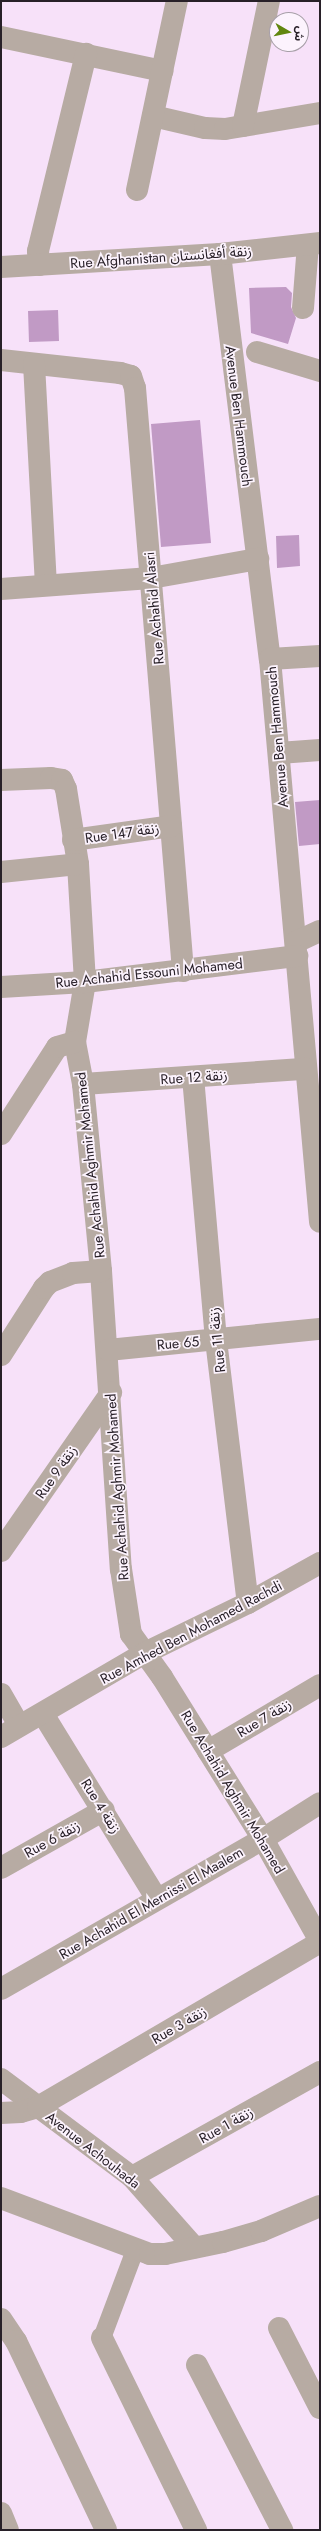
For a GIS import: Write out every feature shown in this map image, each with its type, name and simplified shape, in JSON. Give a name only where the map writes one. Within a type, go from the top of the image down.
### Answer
[{"type":"street","points":[[137,190],[177,1]]},
{"type":"street","points":[[243,126],[269,1]]},
{"type":"street","points":[[1,37],[162,71]]},
{"type":"street","points":[[39,265],[38,251],[86,54]]},
{"type":"street","points":[[153,116],[205,128],[243,126],[320,113]]},
{"type":"street","points":[[303,308],[314,244]]},
{"type":"street","name":"Rue Afghanistan زنقة أفغانستان","points":[[1,267],[220,254],[314,244]]},
{"type":"street","name":"Avenue Ben Hammouch","points":[[220,254],[270,659],[297,949],[305,1069],[320,1222]]},
{"type":"street","points":[[257,352],[320,371]]},
{"type":"street","name":"Rue Achahid Alasri","points":[[1,360],[131,376],[135,388],[184,971]]},
{"type":"street","points":[[34,364],[46,585]]},
{"type":"street","points":[[1,589],[151,578],[258,559]]},
{"type":"street","points":[[270,659],[320,656]]},
{"type":"street","points":[[279,753],[320,750]]},
{"type":"street","name":"Rue Achahid Aghmir Mohamed","points":[[1,780],[51,778],[62,780],[66,789],[78,864],[85,982],[75,1042],[83,1084],[101,1271],[108,1350],[125,1610],[131,1634],[145,1653],[263,1839],[320,1942]]},
{"type":"street","name":"Rue 147 زنقة","points":[[73,840],[171,826]]},
{"type":"street","points":[[1,872],[78,864]]},
{"type":"street","name":"Rue Achahid Essouni Mohamed","points":[[1,987],[85,982],[184,971],[297,949],[320,931]]},
{"type":"street","points":[[1,1134],[57,1047],[75,1042]]},
{"type":"street","name":"Rue 12 زنقة","points":[[83,1084],[305,1069]]},
{"type":"street","name":"Rue 11 زنقة","points":[[193,1077],[216,1340],[248,1603]]},
{"type":"street","points":[[1,1355],[44,1288],[50,1282],[73,1273],[101,1271]]},
{"type":"street","name":"Rue 65","points":[[108,1350],[320,1329]]},
{"type":"street","name":"Rue 9 زنقة","points":[[1,1551],[111,1393]]},
{"type":"street","name":"Rue Amhed Ben Mohamed Rachdi","points":[[1,1737],[19,1725],[43,1714],[145,1653],[248,1603],[320,1563]]},
{"type":"street","name":"Rue 7 زنقة","points":[[208,1751],[320,1685]]},
{"type":"street","points":[[1,1694],[19,1725]]},
{"type":"street","name":"Rue 4 زنقة","points":[[43,1714],[104,1810],[157,1899]]},
{"type":"street","name":"Rue Achahid El Mernissi El Maalem","points":[[1,1989],[263,1839],[320,1803]]},
{"type":"street","name":"Rue 6 زنقة","points":[[1,1868],[104,1810]]},
{"type":"street","name":"Rue 3 زنقة","points":[[1,2113],[21,2112],[38,2107],[320,1942]]},
{"type":"street","name":"Rue 1 زنقة","points":[[132,2177],[320,2072]]},
{"type":"street","name":"Avenue Achouhada","points":[[1,2079],[132,2177],[194,2246]]},
{"type":"street","points":[[1,2198],[150,2254],[165,2254],[261,2230],[320,2206]]},
{"type":"street","points":[[136,2250],[102,2338],[196,2530]]},
{"type":"street","points":[[1,2319],[16,2341],[106,2530]]},
{"type":"street","points":[[279,2328],[320,2408]]},
{"type":"street","points":[[196,2365],[282,2530]]},
{"type":"street","points":[[1,2513],[8,2530]]},
{"type":"building","points":[[286,287],[292,293],[291,307],[296,318],[288,344],[251,333],[249,288]]},
{"type":"building","points":[[58,310],[59,341],[29,342],[28,311]]},
{"type":"building","points":[[200,420],[211,543],[161,547],[151,424]]},
{"type":"building","points":[[299,535],[300,566],[277,568],[276,536]]},
{"type":"building","points":[[320,800],[320,844],[299,846],[295,802]]}]
